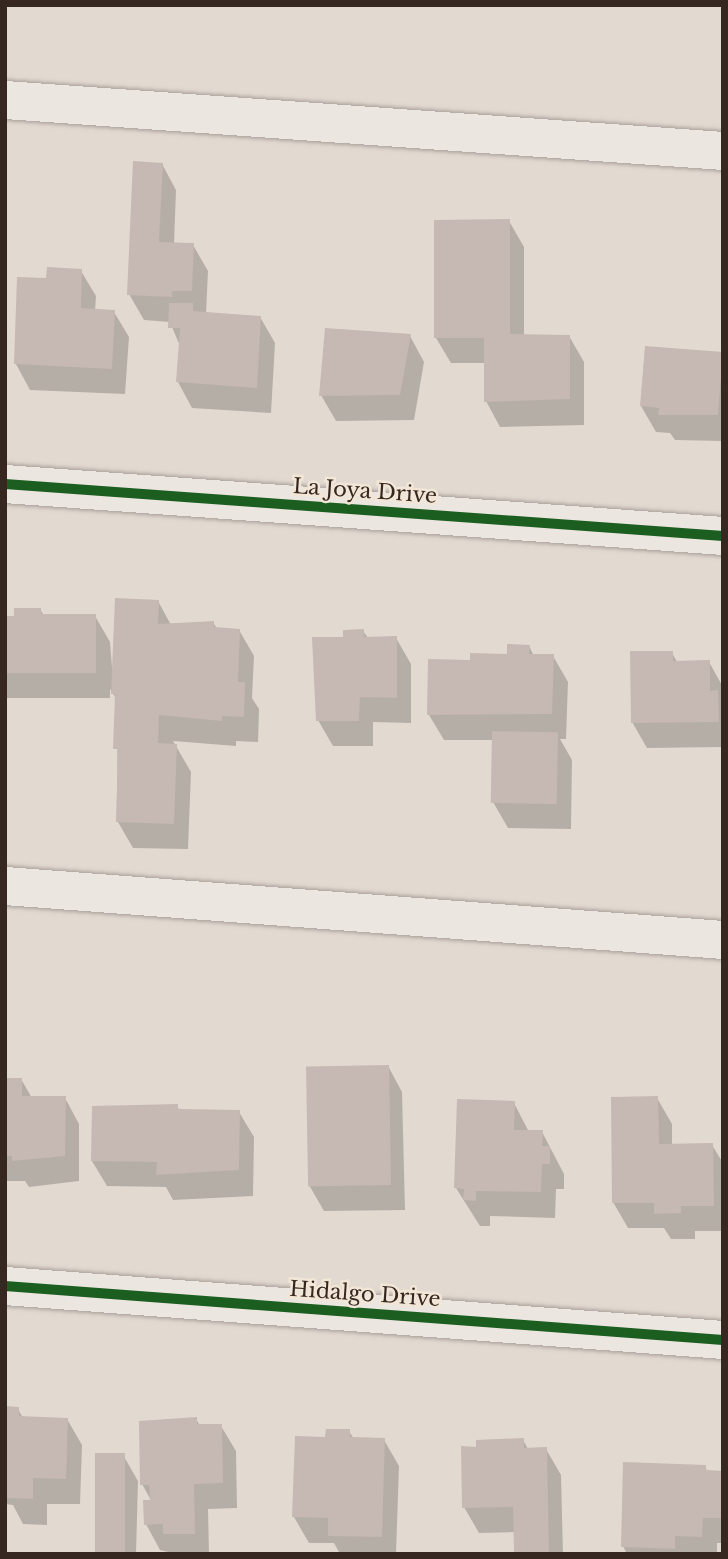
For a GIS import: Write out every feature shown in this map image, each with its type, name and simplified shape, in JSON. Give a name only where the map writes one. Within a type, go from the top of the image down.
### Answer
[{"type":"street","points":[[5,100],[723,151]]},
{"type":"street","name":"La Joya Drive","points":[[5,484],[723,536]]},
{"type":"street","points":[[5,886],[723,940]]},
{"type":"street","name":"Hidalgo Drive","points":[[5,1286],[723,1340]]},
{"type":"building","points":[[133,161],[163,163],[159,242],[194,243],[192,291],[172,291],[172,297],[127,295]]},
{"type":"building","points":[[510,219],[510,334],[570,335],[570,399],[484,402],[484,338],[434,338],[434,220]]},
{"type":"building","points":[[47,267],[82,269],[81,308],[115,310],[112,369],[14,364],[17,277],[46,278]]},
{"type":"building","points":[[169,303],[193,303],[193,311],[261,316],[257,388],[176,382],[180,328],[168,328]]},
{"type":"building","points":[[325,328],[411,334],[400,395],[319,396]]},
{"type":"building","points":[[645,346],[723,352],[718,415],[658,415],[659,408],[640,406]]},
{"type":"building","points":[[115,598],[159,600],[158,624],[214,621],[214,627],[240,629],[238,682],[245,682],[244,717],[222,716],[222,721],[159,715],[158,743],[177,744],[174,824],[116,822],[118,749],[113,749],[115,694],[111,694]]},
{"type":"building","points":[[14,608],[41,608],[41,614],[96,614],[96,673],[5,673],[5,616],[14,616]]},
{"type":"building","points":[[364,629],[364,637],[397,636],[397,698],[360,697],[359,721],[316,721],[312,637],[343,637],[343,630]]},
{"type":"building","points":[[507,644],[530,645],[529,654],[554,654],[552,714],[427,715],[428,659],[470,660],[470,653],[507,654]]},
{"type":"building","points":[[630,651],[673,651],[673,661],[710,660],[710,691],[718,690],[719,722],[631,723]]},
{"type":"building","points":[[492,731],[558,732],[557,804],[491,803]]},
{"type":"building","points":[[389,1065],[391,1185],[308,1186],[306,1066]]},
{"type":"building","points":[[5,1078],[22,1078],[22,1096],[66,1096],[65,1156],[12,1161],[12,1156],[5,1156]]},
{"type":"building","points":[[658,1096],[659,1144],[713,1143],[714,1206],[681,1206],[681,1213],[654,1214],[654,1203],[612,1203],[611,1097]]},
{"type":"building","points":[[457,1099],[515,1101],[514,1130],[543,1130],[542,1146],[550,1146],[550,1164],[542,1164],[541,1192],[476,1191],[476,1201],[463,1200],[464,1189],[454,1188]]},
{"type":"building","points":[[178,1104],[178,1109],[240,1110],[239,1170],[156,1175],[157,1162],[91,1161],[92,1106]]},
{"type":"building","points":[[5,1406],[19,1407],[19,1416],[68,1418],[66,1479],[33,1478],[33,1499],[7,1498]]},
{"type":"building","points":[[197,1417],[197,1424],[222,1424],[223,1483],[194,1484],[195,1534],[163,1534],[163,1524],[144,1525],[143,1500],[150,1500],[149,1485],[140,1485],[139,1421]]},
{"type":"building","points":[[326,1429],[350,1429],[350,1437],[385,1438],[382,1537],[328,1536],[328,1518],[292,1517],[295,1436],[325,1437]]},
{"type":"building","points":[[524,1438],[524,1448],[547,1447],[549,1554],[514,1554],[513,1507],[462,1508],[461,1446],[476,1447],[476,1440]]},
{"type":"building","points":[[95,1453],[125,1453],[125,1554],[95,1554]]},
{"type":"building","points":[[623,1462],[706,1465],[706,1470],[723,1471],[723,1518],[703,1518],[702,1537],[675,1536],[675,1549],[621,1547]]},
{"type":"cycle path","points":[[5,484],[723,536]]},
{"type":"cycle path","points":[[5,1286],[723,1340]]}]
